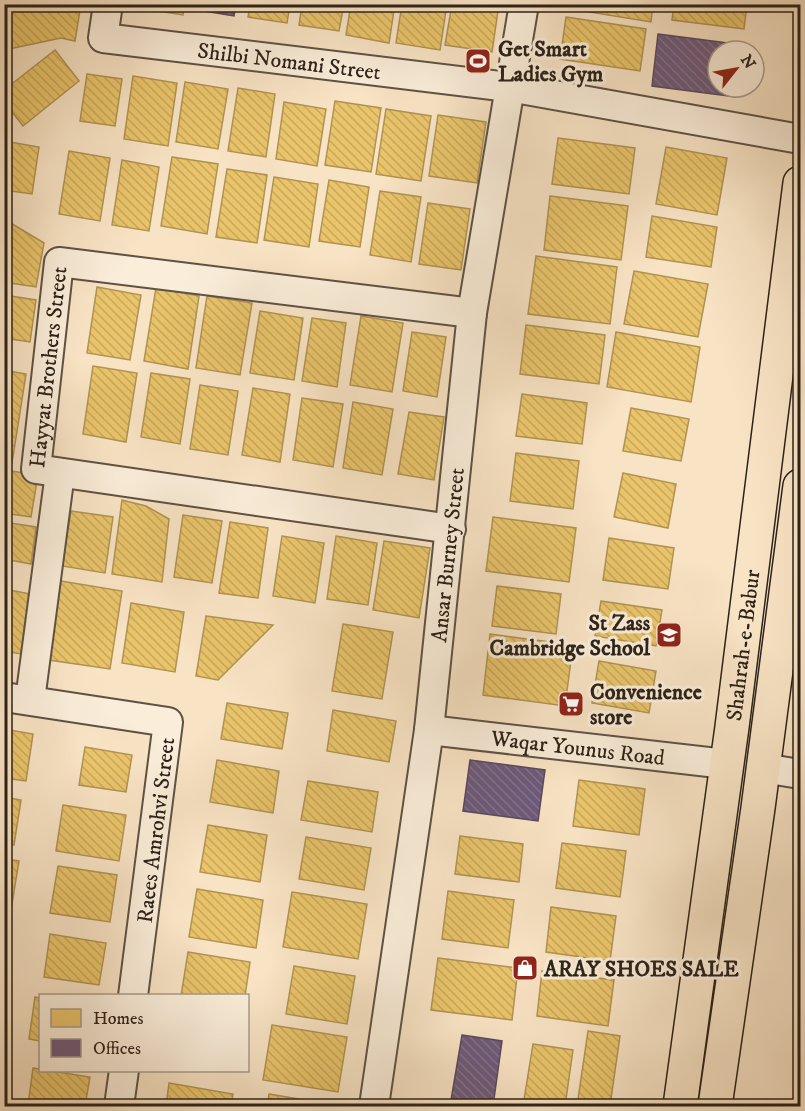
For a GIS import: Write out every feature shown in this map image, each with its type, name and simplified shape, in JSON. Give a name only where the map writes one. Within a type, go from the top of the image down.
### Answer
[{"type":"main road","name":"Shahrah-e-Babur","points":[[680,1107],[797,231],[801,183]]},
{"type":"main road","name":"Shahrah-e-Babur","points":[[715,1107],[801,486]]},
{"type":"street","name":"Shilbi Nomani Street","points":[[108,4],[103,38],[509,87]]},
{"type":"street","name":"Ansar Burney Street","points":[[374,1107],[429,730],[472,313],[524,4]]},
{"type":"street","points":[[509,87],[801,140]]},
{"type":"street","name":"Hayyat Brothers Street","points":[[451,529],[36,469],[59,262],[472,313]]},
{"type":"street","points":[[17,698],[60,473]]},
{"type":"street","name":"Raees Amrohvi Street","points":[[17,698],[168,722],[133,994]]},
{"type":"street","name":"Waqar Younus Road","points":[[429,730],[726,764]]},
{"type":"street","points":[[763,768],[801,774]]},
{"type":"street","points":[[119,1107],[124,1072]]},
{"type":"building: Homes","points":[[12,4],[32,4],[33,7],[37,4],[81,4],[75,41],[61,38],[4,50],[4,13]]},
{"type":"building: Homes","points":[[139,4],[184,4],[183,15],[138,8]]},
{"type":"building: Homes","points":[[250,4],[290,4],[287,23],[248,17]]},
{"type":"building: Homes","points":[[302,4],[344,4],[339,31],[299,25]]},
{"type":"building: Homes","points":[[351,4],[395,4],[389,43],[346,35]]},
{"type":"building: Homes","points":[[402,4],[447,4],[440,50],[396,43]]},
{"type":"building: Homes","points":[[452,4],[499,4],[492,52],[445,45]]},
{"type":"building: Homes","points":[[565,4],[653,4],[651,22],[564,8]]},
{"type":"building: Homes","points":[[674,4],[747,4],[744,29],[672,20]]},
{"type":"building: Homes","points":[[566,17],[646,29],[640,71],[560,59]]},
{"type":"building: Homes","points":[[55,50],[79,81],[23,126],[4,102],[4,90]]},
{"type":"building: Homes","points":[[87,74],[122,79],[115,126],[80,121]]},
{"type":"building: Homes","points":[[133,76],[177,83],[168,146],[124,139]]},
{"type":"building: Homes","points":[[185,82],[228,89],[218,149],[176,142]]},
{"type":"building: Homes","points":[[238,88],[275,94],[266,157],[228,151]]},
{"type":"building: Homes","points":[[335,101],[381,108],[371,172],[325,165]]},
{"type":"building: Homes","points":[[284,102],[326,109],[317,166],[276,159]]},
{"type":"building: Homes","points":[[386,109],[431,116],[421,181],[376,174]]},
{"type":"building: Homes","points":[[438,115],[486,122],[477,183],[429,176]]},
{"type":"building: Homes","points":[[558,138],[635,148],[629,194],[552,184]]},
{"type":"building: Homes","points":[[4,141],[39,147],[32,194],[4,190]]},
{"type":"building: Homes","points":[[666,147],[727,158],[717,215],[656,204]]},
{"type":"building: Homes","points":[[69,151],[110,158],[100,221],[59,214]]},
{"type":"building: Homes","points":[[172,157],[218,164],[207,234],[161,226]]},
{"type":"building: Homes","points":[[122,160],[159,167],[149,231],[112,225]]},
{"type":"building: Homes","points":[[227,169],[267,175],[257,243],[216,237]]},
{"type":"building: Homes","points":[[274,177],[318,184],[309,247],[264,240]]},
{"type":"building: Homes","points":[[329,180],[369,187],[360,247],[319,241]]},
{"type":"building: Homes","points":[[380,191],[421,197],[411,262],[370,255]]},
{"type":"building: Homes","points":[[550,196],[628,206],[621,260],[544,250]]},
{"type":"building: Homes","points":[[428,203],[470,209],[461,270],[419,264]]},
{"type":"building: Homes","points":[[652,216],[717,227],[711,267],[646,257]]},
{"type":"building: Homes","points":[[4,219],[44,243],[36,287],[4,282]]},
{"type":"building: Homes","points":[[536,256],[617,267],[610,324],[528,314]]},
{"type":"building: Homes","points":[[634,271],[708,284],[698,337],[624,324]]},
{"type":"building: Homes","points":[[97,287],[141,295],[130,360],[87,353]]},
{"type":"building: Homes","points":[[156,288],[199,296],[188,369],[144,361]]},
{"type":"building: Homes","points":[[4,295],[36,300],[30,342],[4,338]]},
{"type":"building: Homes","points":[[207,296],[252,303],[240,375],[196,368]]},
{"type":"building: Homes","points":[[260,311],[303,318],[294,380],[250,373]]},
{"type":"building: Homes","points":[[361,316],[403,323],[392,392],[350,385]]},
{"type":"building: Homes","points":[[312,318],[346,323],[337,387],[302,381]]},
{"type":"building: Homes","points":[[526,325],[605,335],[599,384],[520,374]]},
{"type":"building: Homes","points":[[412,332],[446,337],[437,397],[403,391]]},
{"type":"building: Homes","points":[[616,332],[700,347],[691,402],[607,387]]},
{"type":"building: Homes","points":[[93,366],[137,373],[126,442],[83,434]]},
{"type":"building: Homes","points":[[4,370],[26,374],[12,463],[4,462]]},
{"type":"building: Homes","points":[[151,373],[190,379],[180,444],[141,437]]},
{"type":"building: Homes","points":[[200,385],[238,391],[228,455],[190,449]]},
{"type":"building: Homes","points":[[253,388],[290,394],[280,462],[242,455]]},
{"type":"building: Homes","points":[[522,394],[587,403],[582,444],[516,436]]},
{"type":"building: Homes","points":[[302,398],[343,404],[333,467],[293,460]]},
{"type":"building: Homes","points":[[353,402],[393,409],[382,475],[343,468]]},
{"type":"building: Homes","points":[[631,408],[689,419],[681,461],[623,451]]},
{"type":"building: Homes","points":[[409,412],[444,417],[434,480],[398,474]]},
{"type":"building: Homes","points":[[516,453],[579,461],[573,509],[510,501]]},
{"type":"building: Homes","points":[[4,470],[38,475],[31,517],[4,513]]},
{"type":"building: Homes","points":[[623,473],[676,484],[668,528],[614,517]]},
{"type":"building: Homes","points":[[122,500],[146,506],[169,519],[162,582],[112,574]]},
{"type":"building: Homes","points":[[71,511],[113,517],[105,573],[62,566]]},
{"type":"building: Homes","points":[[183,515],[222,521],[212,583],[174,577]]},
{"type":"building: Homes","points":[[493,517],[576,528],[569,582],[486,571]]},
{"type":"building: Homes","points":[[4,522],[36,527],[31,564],[4,559]]},
{"type":"building: Homes","points":[[230,522],[268,528],[258,598],[219,593]]},
{"type":"building: Homes","points":[[282,536],[324,543],[315,603],[273,596]]},
{"type":"building: Homes","points":[[336,536],[377,543],[368,605],[327,599]]},
{"type":"building: Homes","points":[[609,538],[674,548],[668,589],[603,580]]},
{"type":"building: Homes","points":[[384,541],[430,548],[419,618],[373,610]]},
{"type":"building: Homes","points":[[61,581],[122,591],[110,669],[49,660]]},
{"type":"building: Homes","points":[[497,586],[561,594],[556,634],[492,626]]},
{"type":"building: Homes","points":[[4,589],[31,594],[21,654],[4,651]]},
{"type":"building: Homes","points":[[601,601],[662,610],[656,646],[595,636]]},
{"type":"building: Homes","points":[[131,603],[184,612],[175,672],[122,663]]},
{"type":"building: Homes","points":[[206,616],[273,625],[218,680],[196,676]]},
{"type":"building: Homes","points":[[343,624],[393,632],[382,699],[332,691]]},
{"type":"building: Homes","points":[[490,634],[573,645],[565,706],[483,695]]},
{"type":"building: Homes","points":[[599,661],[656,671],[649,713],[592,703]]},
{"type":"building: Homes","points":[[227,703],[288,713],[282,749],[221,739]]},
{"type":"building: Homes","points":[[333,710],[396,721],[389,762],[327,751]]},
{"type":"building: Homes","points":[[4,729],[33,734],[26,781],[4,778]]},
{"type":"building: Homes","points":[[85,747],[132,755],[126,792],[79,785]]},
{"type":"building: Homes","points":[[217,760],[279,771],[273,813],[210,802]]},
{"type":"building: Homes","points":[[579,780],[645,789],[639,835],[573,826]]},
{"type":"building: Homes","points":[[308,781],[378,792],[372,832],[301,820]]},
{"type":"building: Homes","points":[[4,797],[21,800],[14,845],[4,843]]},
{"type":"building: Homes","points":[[63,805],[126,815],[119,861],[56,851]]},
{"type":"building: Homes","points":[[208,825],[267,835],[260,882],[200,872]]},
{"type":"building: Homes","points":[[460,836],[523,844],[519,882],[455,874]]},
{"type":"building: Homes","points":[[306,837],[371,848],[364,890],[299,879]]},
{"type":"building: Homes","points":[[562,843],[626,851],[620,897],[556,888]]},
{"type":"building: Homes","points":[[4,859],[19,861],[11,910],[4,909]]},
{"type":"building: Homes","points":[[58,866],[117,875],[110,922],[50,913]]},
{"type":"building: Homes","points":[[197,889],[263,900],[256,948],[189,937]]},
{"type":"building: Homes","points":[[448,891],[514,900],[508,948],[442,939]]},
{"type":"building: Homes","points":[[292,892],[367,904],[358,959],[283,947]]},
{"type":"building: Homes","points":[[551,907],[616,916],[610,961],[546,952]]},
{"type":"building: Homes","points":[[50,934],[106,943],[99,985],[44,977]]},
{"type":"building: Homes","points":[[188,952],[250,962],[245,994],[181,994]]},
{"type":"building: Homes","points":[[438,958],[518,968],[512,1020],[431,1010]]},
{"type":"building: Homes","points":[[294,966],[355,976],[347,1024],[286,1014]]},
{"type":"building: Homes","points":[[542,971],[614,980],[608,1026],[537,1016]]},
{"type":"building: Homes","points":[[35,997],[39,998],[39,1041],[29,1039]]},
{"type":"building: Homes","points":[[272,1025],[347,1037],[338,1092],[263,1080]]},
{"type":"building: Homes","points":[[588,1031],[620,1036],[610,1106],[577,1106]]},
{"type":"building: Homes","points":[[533,1044],[573,1050],[565,1106],[523,1106]]},
{"type":"building: Homes","points":[[33,1068],[39,1069],[39,1072],[58,1072],[90,1077],[85,1106],[28,1105]]},
{"type":"building: Homes","points":[[798,1068],[800,1069],[800,1106],[792,1106]]},
{"type":"building: Homes","points":[[169,1083],[233,1094],[231,1106],[166,1106]]},
{"type":"building: Homes","points":[[269,1094],[335,1105],[335,1106],[267,1106]]},
{"type":"building: Offices","points":[[192,4],[236,4],[234,16],[191,9]]},
{"type":"building: Offices","points":[[658,34],[706,40],[706,93],[652,86]]},
{"type":"building: Offices","points":[[470,760],[545,770],[538,821],[463,811]]},
{"type":"building: Offices","points":[[462,1035],[502,1041],[493,1106],[450,1106]]},
{"type":"place","name":"Get Smart Ladies Gym","points":[[478,61]]},
{"type":"place","name":"St Zass Cambridge School","points":[[669,635]]},
{"type":"place","name":"Convenience store","points":[[571,704]]},
{"type":"place","name":"ARAY SHOES SALE","points":[[525,968]]}]
